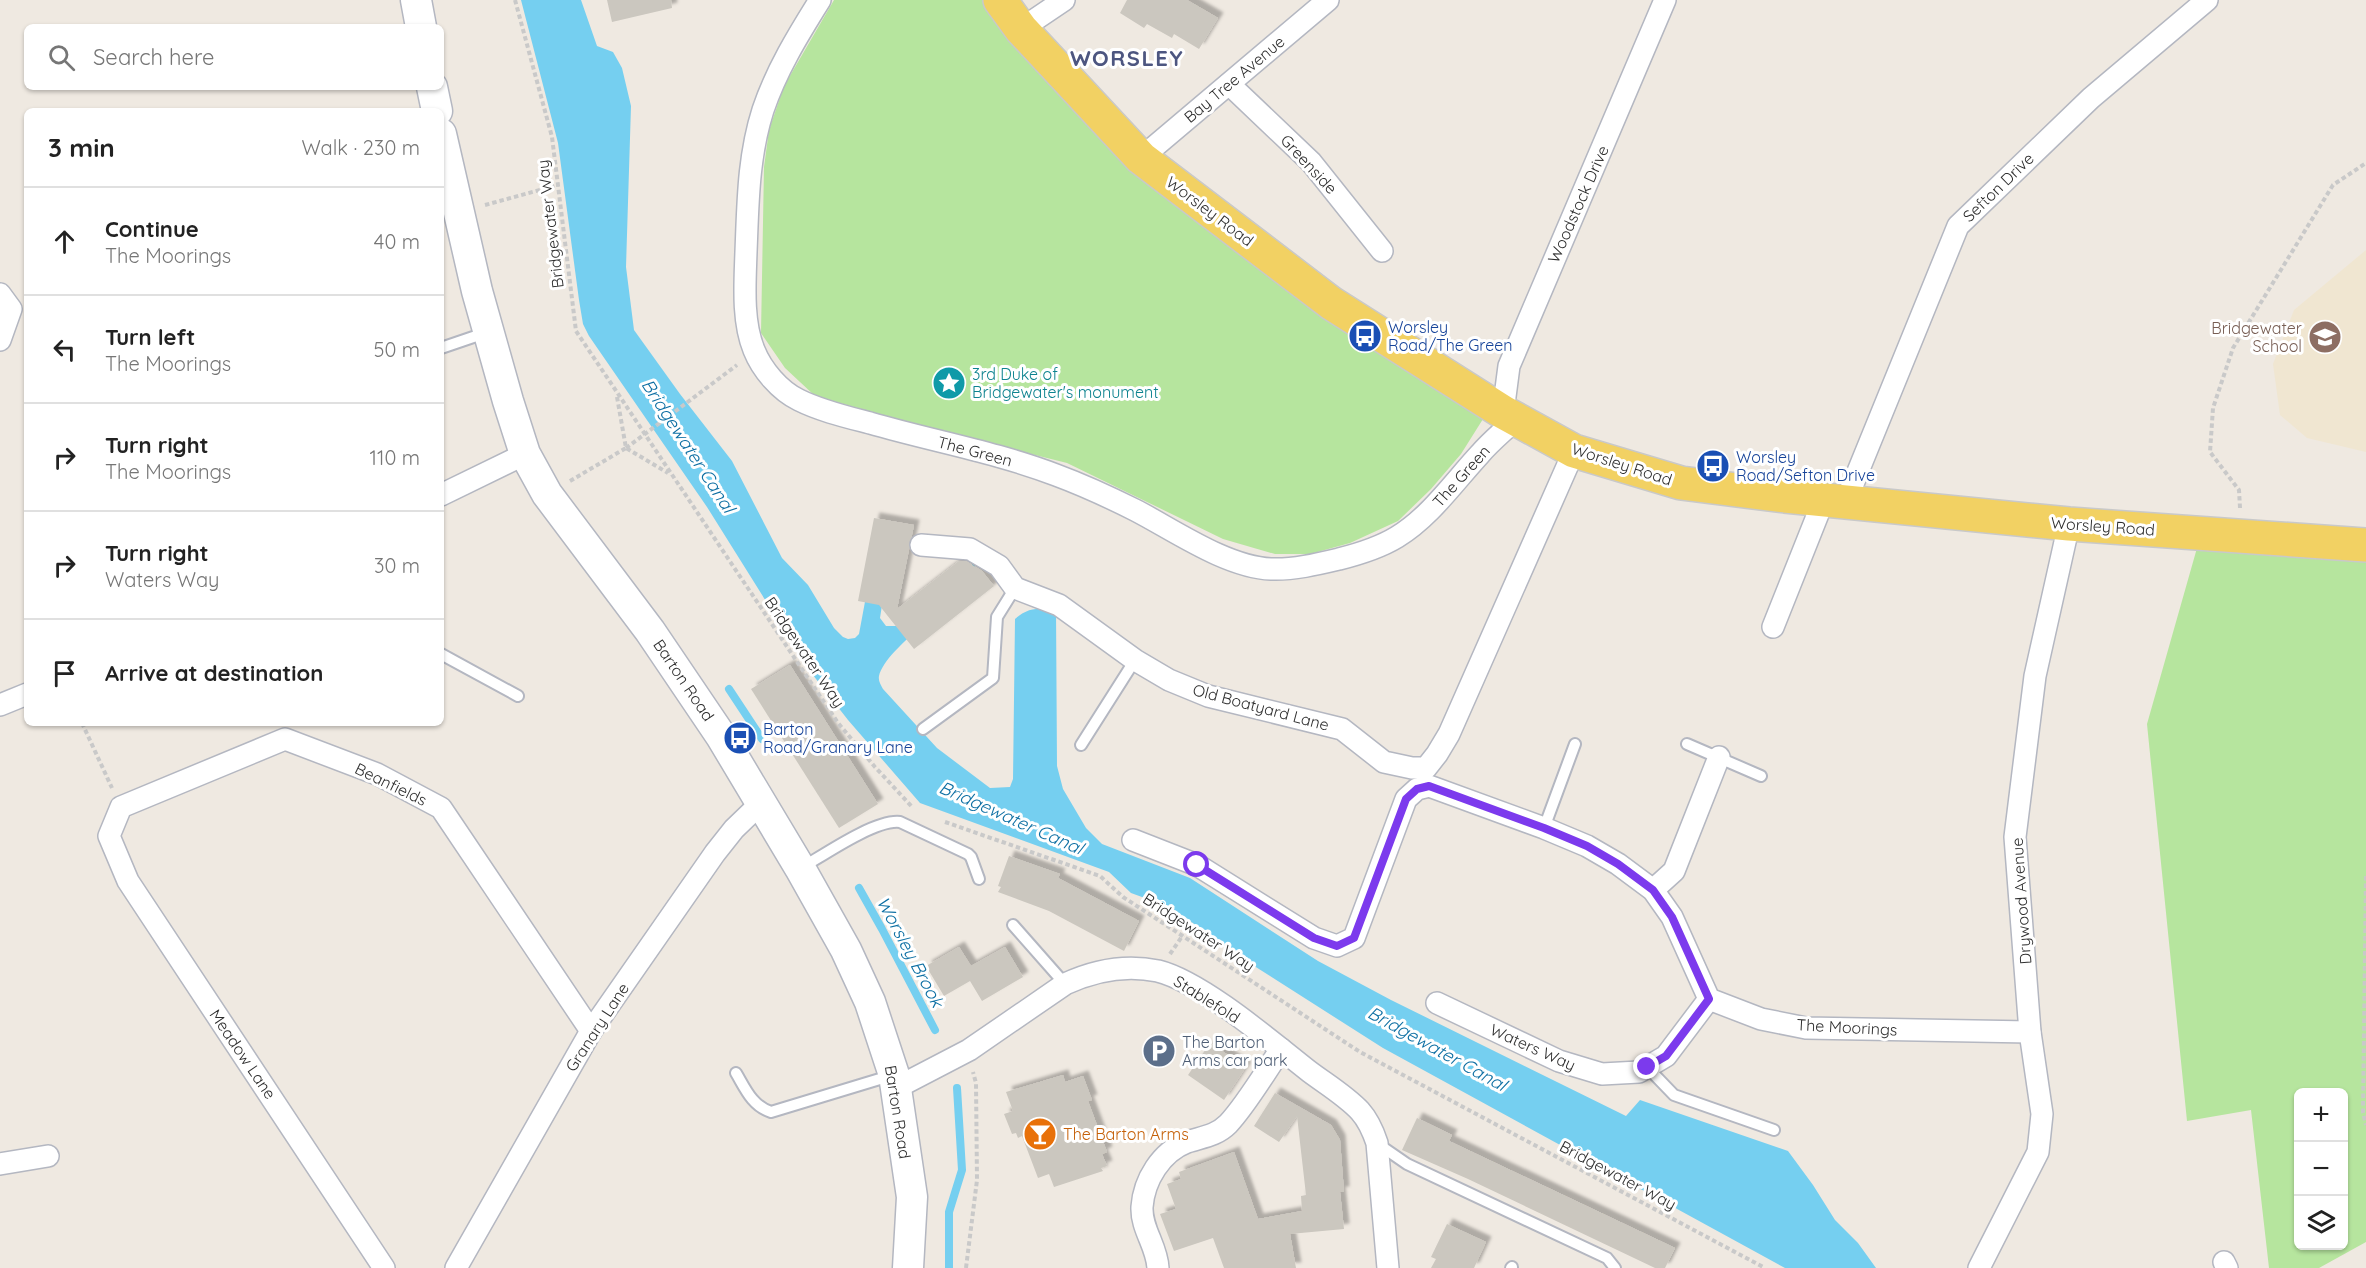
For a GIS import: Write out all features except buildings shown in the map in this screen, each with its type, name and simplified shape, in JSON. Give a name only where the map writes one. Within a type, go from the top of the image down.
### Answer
[{"type":"main road","points":[[416,0],[420,24]]},
{"type":"main road","name":"Worsley Road","points":[[1000,0],[1021,28],[1141,159],[1331,303],[1509,416],[1574,451],[1681,483],[2069,524],[2366,545]]},
{"type":"main road","points":[[432,90],[436,108]]},
{"type":"main road","name":"Barton Road","points":[[444,148],[489,332],[525,454],[547,494],[689,687],[800,868],[846,950],[870,1002],[895,1081],[912,1197],[908,1268]]},
{"type":"street","name":"The Green","points":[[820,0],[793,44],[764,108],[754,142],[749,174],[745,275],[750,336],[755,353],[783,390],[800,400],[856,419],[1056,475],[1133,509],[1218,554],[1249,565],[1271,569],[1336,560],[1371,549],[1398,537],[1432,508],[1483,450],[1509,416]]},
{"type":"street","points":[[1021,28],[1064,0]]},
{"type":"street","name":"Bay Tree Avenue","points":[[1141,159],[1328,0]]},
{"type":"street","name":"Woodstock Drive","points":[[1509,416],[1509,366],[1665,0]]},
{"type":"street","name":"Sefton Drive","points":[[1773,627],[1835,500],[1958,226],[2091,98],[2207,0]]},
{"type":"street","name":"Greenside","points":[[1229,84],[1311,162],[1382,251]]},
{"type":"street","points":[[0,340],[13,301]]},
{"type":"street","name":"Old Boatyard Lane","points":[[1015,588],[1059,605],[1135,660],[1169,680],[1208,696],[1342,729],[1384,762],[1412,768],[1426,768],[1449,734],[1574,451]]},
{"type":"street","points":[[444,494],[525,454]]},
{"type":"street","name":"Drywood Avenue","points":[[1979,1268],[2038,1152],[2042,1114],[2030,1032],[2015,837],[2035,676],[2069,524]]},
{"type":"street","points":[[921,545],[970,549],[999,566],[1015,588]]},
{"type":"street","points":[[0,705],[24,695]]},
{"type":"street","name":"Beanfields","points":[[121,807],[285,739],[377,774],[441,808],[591,1031]]},
{"type":"street","points":[[1653,890],[1674,871],[1719,757]]},
{"type":"street","points":[[1133,840],[1197,865],[1314,938],[1337,946],[1354,938],[1406,799],[1417,789],[1429,786],[1587,846],[1618,864],[1653,890],[1672,917],[1709,999]]},
{"type":"street","name":"Granary Lane","points":[[456,1268],[591,1031],[715,853],[734,829],[761,803]]},
{"type":"street","name":"Meadow Lane","points":[[121,807],[109,836],[128,881],[384,1268]]},
{"type":"street","name":"Stablefold","points":[[895,1081],[969,1050],[1065,984],[1110,968],[1158,971],[1195,988],[1281,1049],[1359,1110],[1371,1125],[1377,1143],[1388,1268]]},
{"type":"street","name":"The Moorings","points":[[1709,999],[1761,1019],[1806,1028],[2030,1032]]},
{"type":"street","name":"Waters Way","points":[[1437,1003],[1559,1061],[1602,1074],[1638,1072],[1666,1056],[1709,999]]},
{"type":"street","points":[[1158,1268],[1154,1249],[1142,1218],[1142,1204],[1151,1176],[1158,1164],[1176,1147],[1208,1137],[1226,1125],[1281,1049]]},
{"type":"street","points":[[0,1164],[48,1156]]},
{"type":"lane","points":[[444,347],[489,332]]},
{"type":"lane","points":[[923,729],[993,678],[997,617],[1015,588]]},
{"type":"lane","points":[[444,656],[518,696]]},
{"type":"lane","points":[[1082,745],[1135,660]]},
{"type":"lane","points":[[1544,828],[1575,744]]},
{"type":"lane","points":[[1687,744],[1761,776]]},
{"type":"lane","points":[[800,868],[878,825],[893,821],[900,822],[968,854],[979,879]]},
{"type":"lane","points":[[1013,925],[1065,984]]},
{"type":"lane","points":[[1647,1067],[1674,1095],[1773,1130]]},
{"type":"lane","points":[[736,1072],[753,1101],[771,1112],[895,1081]]},
{"type":"lane","points":[[1377,1143],[1407,1164],[1607,1258],[1616,1268]]},
{"type":"path","name":"Bridgewater Way","points":[[515,0],[552,137],[576,331],[838,723],[875,767],[918,812]]},
{"type":"path","points":[[2242,536],[2239,490],[2210,452],[2213,408],[2233,348],[2333,185],[2366,162]]},
{"type":"path","points":[[458,212],[558,185]]},
{"type":"path","points":[[563,485],[626,447],[755,353]]},
{"type":"path","points":[[617,394],[626,447],[672,475]]},
{"type":"path","points":[[83,726],[121,807]]},
{"type":"path","name":"Bridgewater Way","points":[[939,820],[1100,876],[1123,897],[1360,1052],[1765,1268]]},
{"type":"path","points":[[2366,876],[2362,1112],[2366,1125]]},
{"type":"path","points":[[966,1268],[977,1180],[976,1083],[969,1050]]},
{"type":"shaded area","name":"Bridgewater School","points":[[2366,250],[2366,452],[2307,438],[2280,415],[2273,364],[2294,310]]},
{"type":"green space","points":[[834,0],[984,0],[1009,33],[1483,419],[1461,454],[1431,489],[1398,521],[1350,543],[1310,554],[1275,554],[1223,539],[1067,463],[947,433],[815,396],[785,368],[761,333],[764,167],[769,130],[784,86]]},
{"type":"green space","points":[[2366,535],[2366,1242],[2319,1268],[2269,1268],[2251,1110],[2187,1121],[2147,724],[2197,548]]},
{"type":"water","name":"Bridgewater Canal","points":[[521,0],[581,0],[597,46],[613,52],[622,68],[631,106],[626,267],[634,330],[732,461],[782,558],[808,585],[834,628],[848,639],[855,638],[859,634],[880,521],[882,605],[880,618],[886,626],[896,626],[973,564],[985,579],[909,637],[885,664],[879,676],[883,689],[937,748],[990,788],[1010,787],[1013,779],[1015,619],[1024,612],[1034,609],[1056,609],[1057,766],[1063,789],[1086,828],[1102,844],[1190,878],[1318,961],[1391,1000],[1626,1116],[1640,1100],[1788,1151],[1835,1220],[1858,1243],[1876,1268],[1785,1268],[1383,1048],[1240,957],[1172,908],[1131,893],[1109,872],[920,803],[848,720],[809,670],[707,507],[583,324],[558,143]]},
{"type":"waterway","points":[[729,689],[762,739]]},
{"type":"waterway","name":"Worsley Brook","points":[[859,888],[935,1030]]},
{"type":"waterway","name":"Worsley Brook","points":[[949,1268],[949,1212],[962,1170],[957,1088]]},
{"type":"place","name":"Worsley Road/The Green","points":[[1365,336]]},
{"type":"place","name":"Bridgewater School","points":[[2325,337]]},
{"type":"place","name":"3rd Duke of Bridgewater's monument","points":[[949,383]]},
{"type":"place","name":"Worsley Road/Sefton Drive","points":[[1713,466]]},
{"type":"place","name":"Barton Road/Granary Lane","points":[[740,738]]},
{"type":"place","name":"The Barton Arms car park","points":[[1159,1051]]},
{"type":"place","name":"The Barton Arms","points":[[1040,1134]]},
{"type":"district","name":"WORSLEY","points":[[1127,58]]},
{"type":"route","points":[[1197,865],[1314,938],[1337,946],[1354,938],[1365,915],[1406,799],[1417,789],[1429,786],[1462,796],[1587,846],[1618,864],[1653,890],[1672,917],[1709,999],[1666,1056],[1647,1067]]}]
